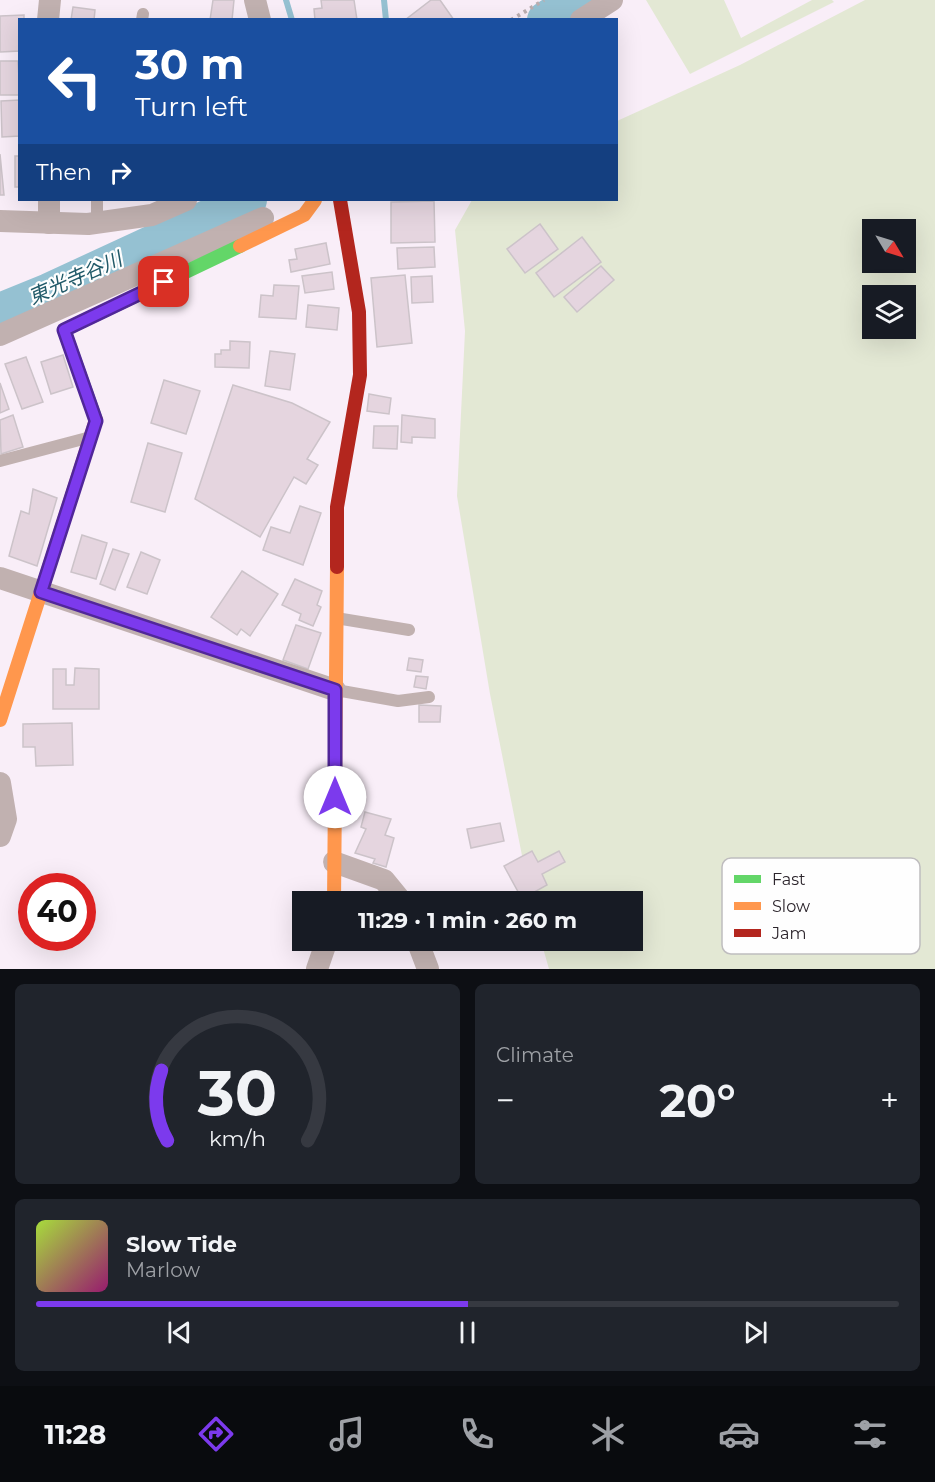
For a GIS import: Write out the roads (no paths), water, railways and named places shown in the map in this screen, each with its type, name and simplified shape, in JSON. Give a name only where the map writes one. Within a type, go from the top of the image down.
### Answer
[{"type":"street","points":[[48,18],[50,0]]},
{"type":"street","points":[[255,0],[260,18]]},
{"type":"street","points":[[584,18],[612,0]]},
{"type":"street","points":[[49,201],[49,223]]},
{"type":"street","points":[[0,221],[97,223],[152,215],[184,201]]},
{"type":"street","points":[[0,335],[303,201]]},
{"type":"street","points":[[0,720],[96,421],[64,330],[304,215],[314,201]]},
{"type":"street","points":[[334,891],[337,507],[360,375],[358,312],[340,201]]},
{"type":"street","points":[[0,578],[335,690]]},
{"type":"street","points":[[0,783],[6,819],[0,836]]},
{"type":"street","points":[[334,862],[384,880],[393,891]]},
{"type":"street","points":[[317,969],[323,951]]},
{"type":"street","points":[[421,951],[428,969]]},
{"type":"lane","points":[[97,201],[97,223]]},
{"type":"lane","points":[[0,461],[91,437]]},
{"type":"lane","points":[[336,618],[409,630]]},
{"type":"lane","points":[[335,690],[398,701],[429,697]]},
{"type":"waterway","points":[[286,0],[291,18]]},
{"type":"waterway","points":[[384,0],[386,18]]},
{"type":"waterway","name":"東光寺谷川","points":[[549,18],[578,0]]},
{"type":"waterway","name":"東光寺谷川","points":[[0,312],[49,292],[246,201]]}]
